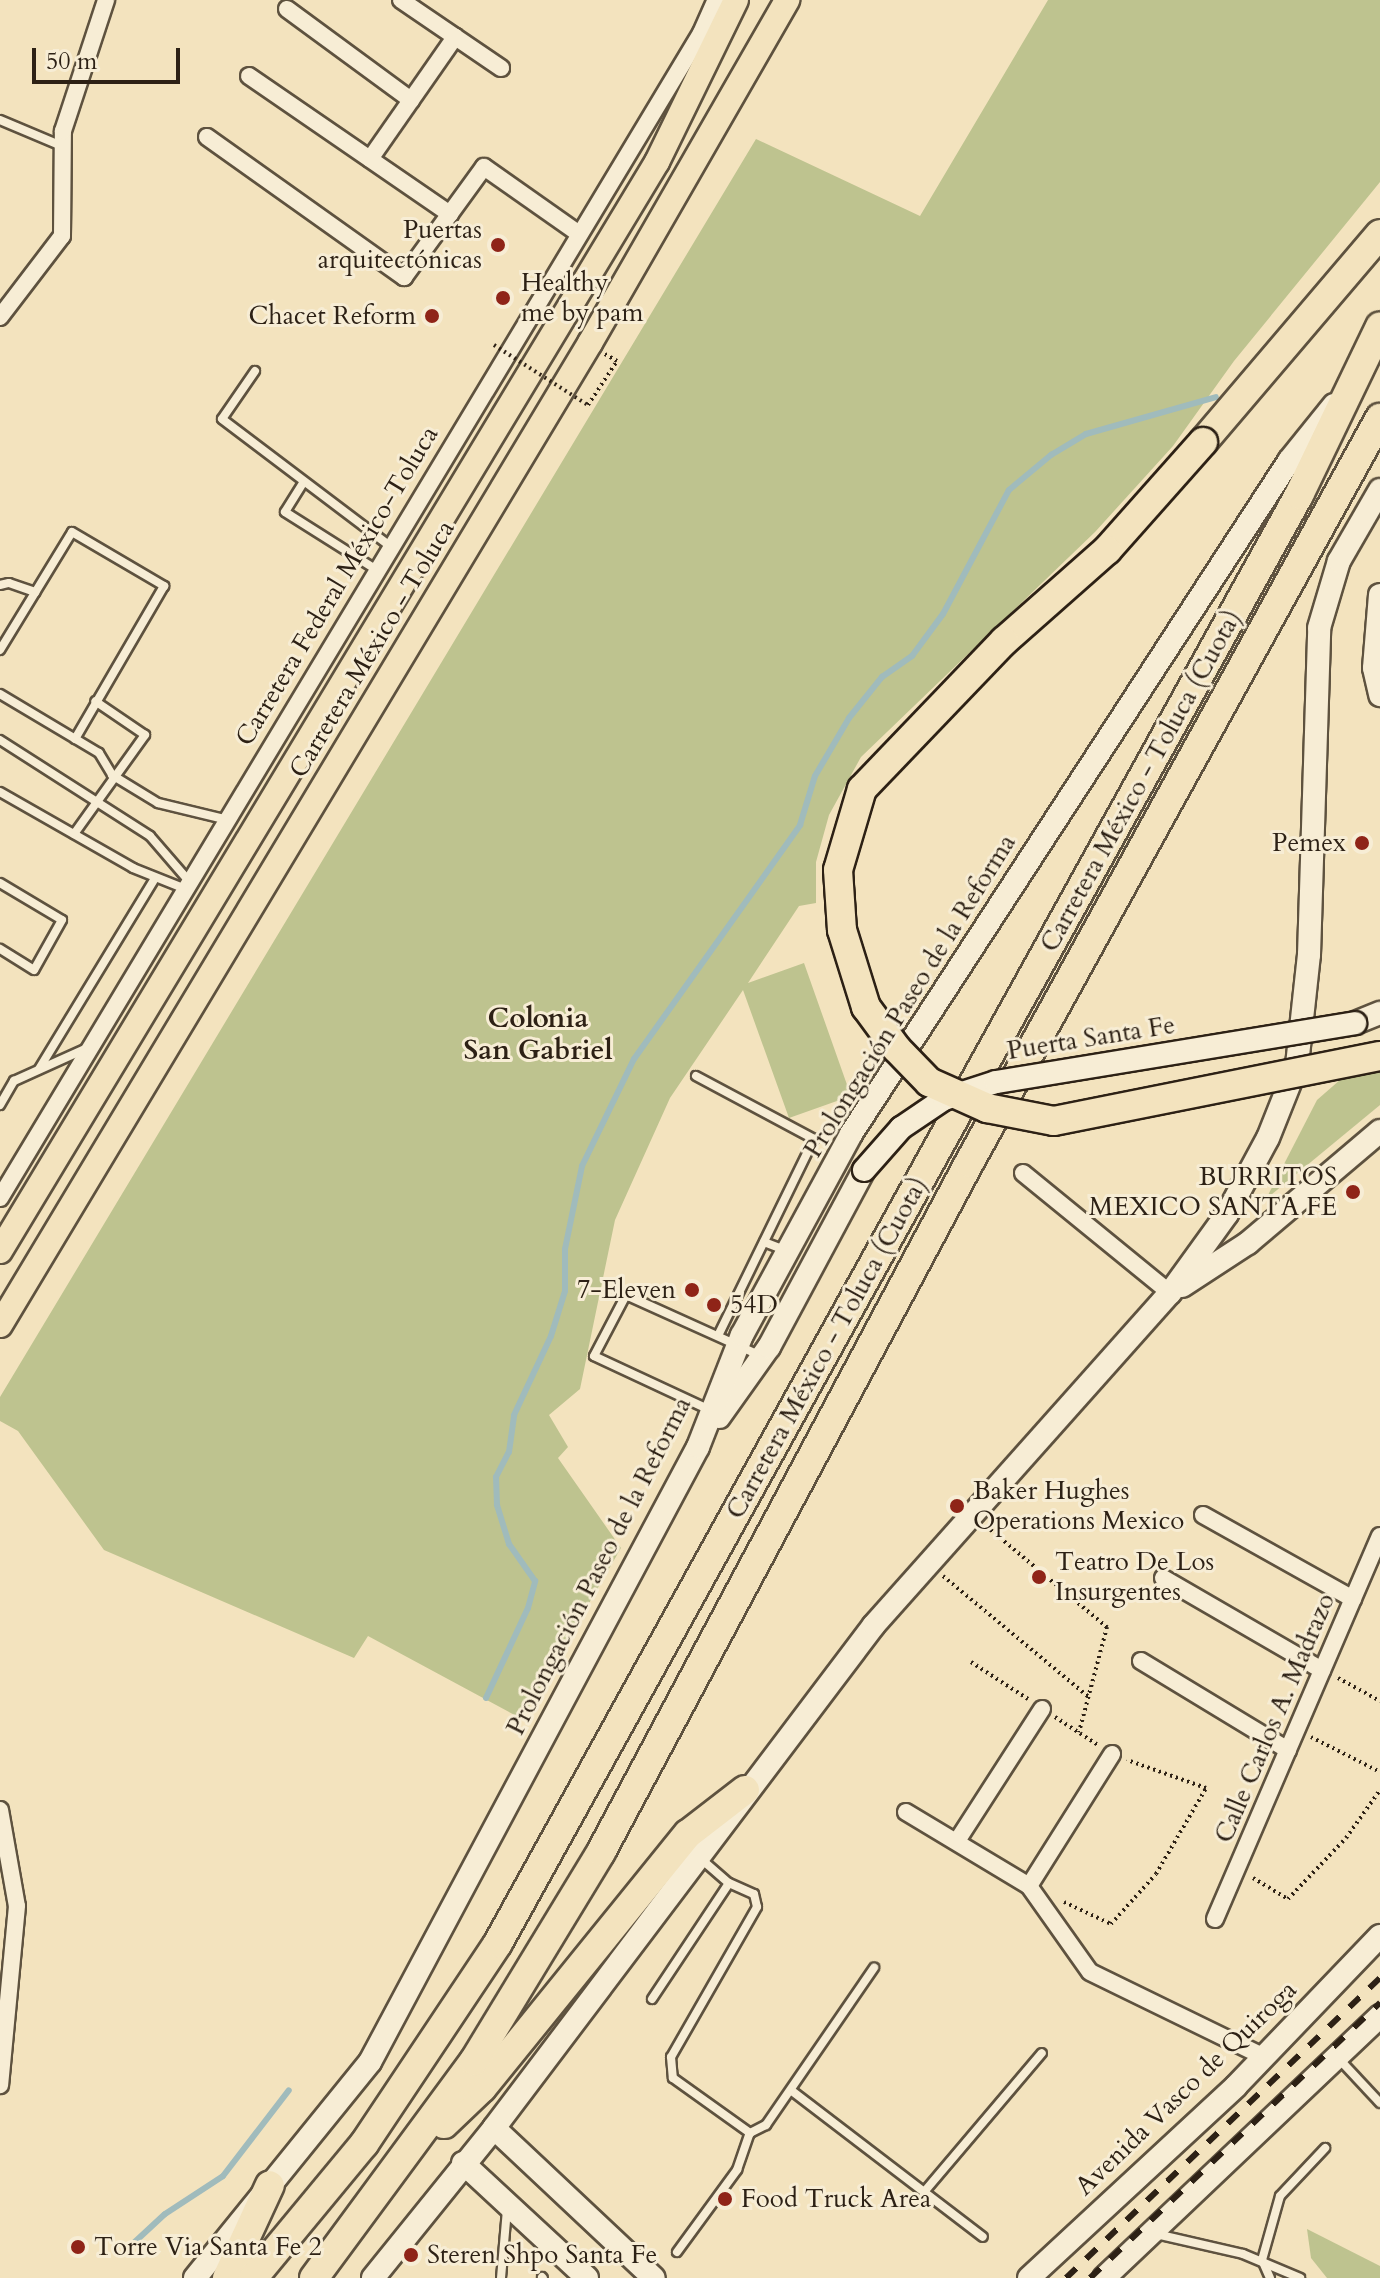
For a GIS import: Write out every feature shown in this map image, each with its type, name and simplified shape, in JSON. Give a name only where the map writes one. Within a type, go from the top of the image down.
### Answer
[{"type":"highway","points":[[1380,234],[1107,550],[1004,641],[862,789],[838,870],[842,930],[866,1007],[897,1049],[929,1082],[987,1108],[1054,1121],[1380,1056]]},
{"type":"highway","name":"Carretera México - Toluca (Cuota)","points":[[253,2278],[364,2144],[498,1943],[1161,748],[1299,495],[1380,327]]},
{"type":"highway","name":"Carretera México - Toluca (Cuota)","points":[[314,2278],[403,2163],[481,2051],[601,1852],[969,1163],[1380,418]]},
{"type":"highway","points":[[403,2163],[482,2088],[688,1834],[745,1790]]},
{"type":"highway","points":[[227,2278],[270,2185]]},
{"type":"main road","name":"Carretera México - Toluca","points":[[0,1251],[657,162],[736,0]]},
{"type":"main road","name":"Carretera México - Toluca","points":[[0,1325],[583,356],[787,0]]},
{"type":"main road","name":"Prolongación Paseo de la Reforma","points":[[195,2278],[370,2062],[716,1413],[728,1341],[788,1251],[851,1134],[925,1020],[1289,461],[1349,386]]},
{"type":"main road","points":[[373,2278],[494,2128],[745,1790],[928,1564],[1170,1293],[1227,1214],[1268,1138],[1297,1065],[1309,955],[1319,628],[1339,561],[1380,490]]},
{"type":"main road","points":[[1380,595],[1374,668],[1380,695]]},
{"type":"main road","name":"Puerta Santa Fe","points":[[716,1413],[762,1356],[864,1170],[901,1128],[944,1099],[996,1082],[1355,1023],[1380,1013]]},
{"type":"main road","points":[[1170,1293],[1248,1243],[1380,1131]]},
{"type":"main road","name":"Avenida Vasco de Quiroga","points":[[1029,2278],[1264,2057],[1380,1936]]},
{"type":"main road","points":[[1104,2278],[1148,2232],[1339,2058],[1380,2016]]},
{"type":"main road","points":[[494,2128],[654,2278]]},
{"type":"main road","points":[[463,2163],[587,2278]]},
{"type":"street","points":[[0,317],[62,236],[63,131],[106,0]]},
{"type":"street","points":[[401,0],[501,68]]},
{"type":"street","name":"Carretera Federal México-Toluca","points":[[0,1198],[224,819],[701,33],[716,0]]},
{"type":"street","points":[[287,9],[411,100]]},
{"type":"street","points":[[370,159],[455,37]]},
{"type":"street","points":[[249,76],[450,214]]},
{"type":"street","points":[[207,137],[404,277],[484,167],[578,233]]},
{"type":"street","points":[[1023,1173],[1170,1293]]},
{"type":"street","points":[[1203,1515],[1353,1599]]},
{"type":"street","name":"Calle Carlos A. Madrazo","points":[[1215,1919],[1380,1536]]},
{"type":"street","points":[[1163,1578],[1322,1670]]},
{"type":"street","points":[[1141,1661],[1288,1750]]},
{"type":"street","points":[[957,1841],[1042,1709]]},
{"type":"street","points":[[1029,1886],[1112,1754]]},
{"type":"street","points":[[0,1810],[17,1906],[0,2085]]},
{"type":"street","points":[[906,1812],[1029,1886],[1090,1972],[1264,2057]]},
{"type":"lane","points":[[0,120],[63,146]]},
{"type":"lane","points":[[255,371],[222,419],[390,546]]},
{"type":"lane","points":[[303,483],[285,512],[375,569]]},
{"type":"lane","points":[[0,650],[72,532],[164,586],[75,739]]},
{"type":"lane","points":[[0,585],[35,592]]},
{"type":"lane","points":[[0,694],[99,753],[112,775],[168,808],[224,819]]},
{"type":"lane","points":[[74,834],[94,800],[145,735],[95,701]]},
{"type":"lane","points":[[0,740],[150,836],[186,884]]},
{"type":"lane","points":[[0,792],[155,878],[186,884]]},
{"type":"lane","points":[[39,1069],[155,878]]},
{"type":"lane","points":[[0,883],[62,920],[34,970],[0,949]]},
{"type":"lane","points":[[0,1105],[14,1081],[88,1048]]},
{"type":"lane","points":[[696,1076],[814,1139],[764,1242],[728,1341]]},
{"type":"lane","points":[[764,1242],[788,1251]]},
{"type":"lane","points":[[716,1413],[594,1356],[626,1295],[762,1356]]},
{"type":"lane","points":[[697,1855],[729,1883],[754,1894],[757,1907],[671,2057],[673,2078],[750,2133]]},
{"type":"lane","points":[[652,1999],[729,1883]]},
{"type":"lane","points":[[677,2252],[737,2170],[750,2133],[766,2125],[792,2091],[874,1968]]},
{"type":"lane","points":[[924,2192],[1042,2053]]},
{"type":"lane","points":[[1339,2058],[1380,2103]]},
{"type":"lane","points":[[792,2091],[983,2237]]},
{"type":"lane","points":[[1270,2278],[1262,2260],[1280,2196],[1325,2148]]},
{"type":"lane","points":[[501,2278],[507,2204]]},
{"type":"lane","points":[[1148,2232],[1262,2260],[1300,2278]]},
{"type":"lane","points":[[390,2278],[393,2253]]},
{"type":"path","points":[[494,345],[588,405],[617,361]]},
{"type":"path","points":[[971,1662],[1079,1732],[1107,1627],[972,1514]]},
{"type":"path","points":[[928,1564],[1089,1697]]},
{"type":"path","points":[[1322,1670],[1380,1701]]},
{"type":"path","points":[[1297,1729],[1380,1772]]},
{"type":"path","points":[[1029,1886],[1111,1924],[1156,1874],[1206,1788],[1112,1754]]},
{"type":"path","points":[[1237,1868],[1288,1899],[1346,1838],[1380,1790]]},
{"type":"green space","points":[[1048,0],[1380,0],[1380,182],[1234,361],[1173,446],[1095,532],[861,757],[829,815],[816,862],[816,903],[799,906],[748,983],[804,963],[851,1096],[789,1118],[743,990],[670,1098],[615,1220],[580,1389],[549,1415],[568,1447],[558,1458],[621,1548],[522,1719],[368,1636],[354,1658],[104,1550],[18,1431],[0,1421],[0,1397],[756,139],[920,216]]},
{"type":"green space","points":[[1380,1045],[1380,1105],[1266,1199],[1317,1100]]},
{"type":"green space","points":[[1307,2229],[1380,2266],[1380,2278],[1327,2278],[1311,2258]]},
{"type":"waterway","points":[[486,1698],[528,1608],[535,1581],[509,1544],[497,1505],[496,1477],[509,1452],[514,1415],[551,1336],[565,1291],[565,1249],[582,1166],[634,1059],[800,825],[815,776],[849,718],[882,677],[912,656],[943,614],[1009,490],[1051,455],[1086,434],[1216,397]]},
{"type":"waterway","points":[[125,2251],[165,2214],[223,2176],[289,2090]]},
{"type":"railway","points":[[1066,2278],[1380,1978]]},
{"type":"railway","points":[[1090,2278],[1380,2003]]},
{"type":"place","name":"Puertas arquitectónicas","points":[[498,245]]},
{"type":"place","name":"Healthy me by pam","points":[[503,298]]},
{"type":"place","name":"Chacet Reform","points":[[432,316]]},
{"type":"place","name":"Pemex","points":[[1362,843]]},
{"type":"place","name":"BURRITOS MEXICO SANTA FE","points":[[1353,1192]]},
{"type":"place","name":"7-Eleven","points":[[692,1290]]},
{"type":"place","name":"54D","points":[[714,1305]]},
{"type":"place","name":"Baker Hughes Operations Mexico","points":[[957,1506]]},
{"type":"place","name":"Teatro De Los Insurgentes","points":[[1039,1577]]},
{"type":"place","name":"Food Truck Area","points":[[725,2199]]},
{"type":"place","name":"Torre Via Santa Fe 2","points":[[78,2247]]},
{"type":"place","name":"Steren Shpo Santa Fe","points":[[411,2255]]},
{"type":"district","name":"Colonia San Gabriel","points":[[538,1034]]}]
